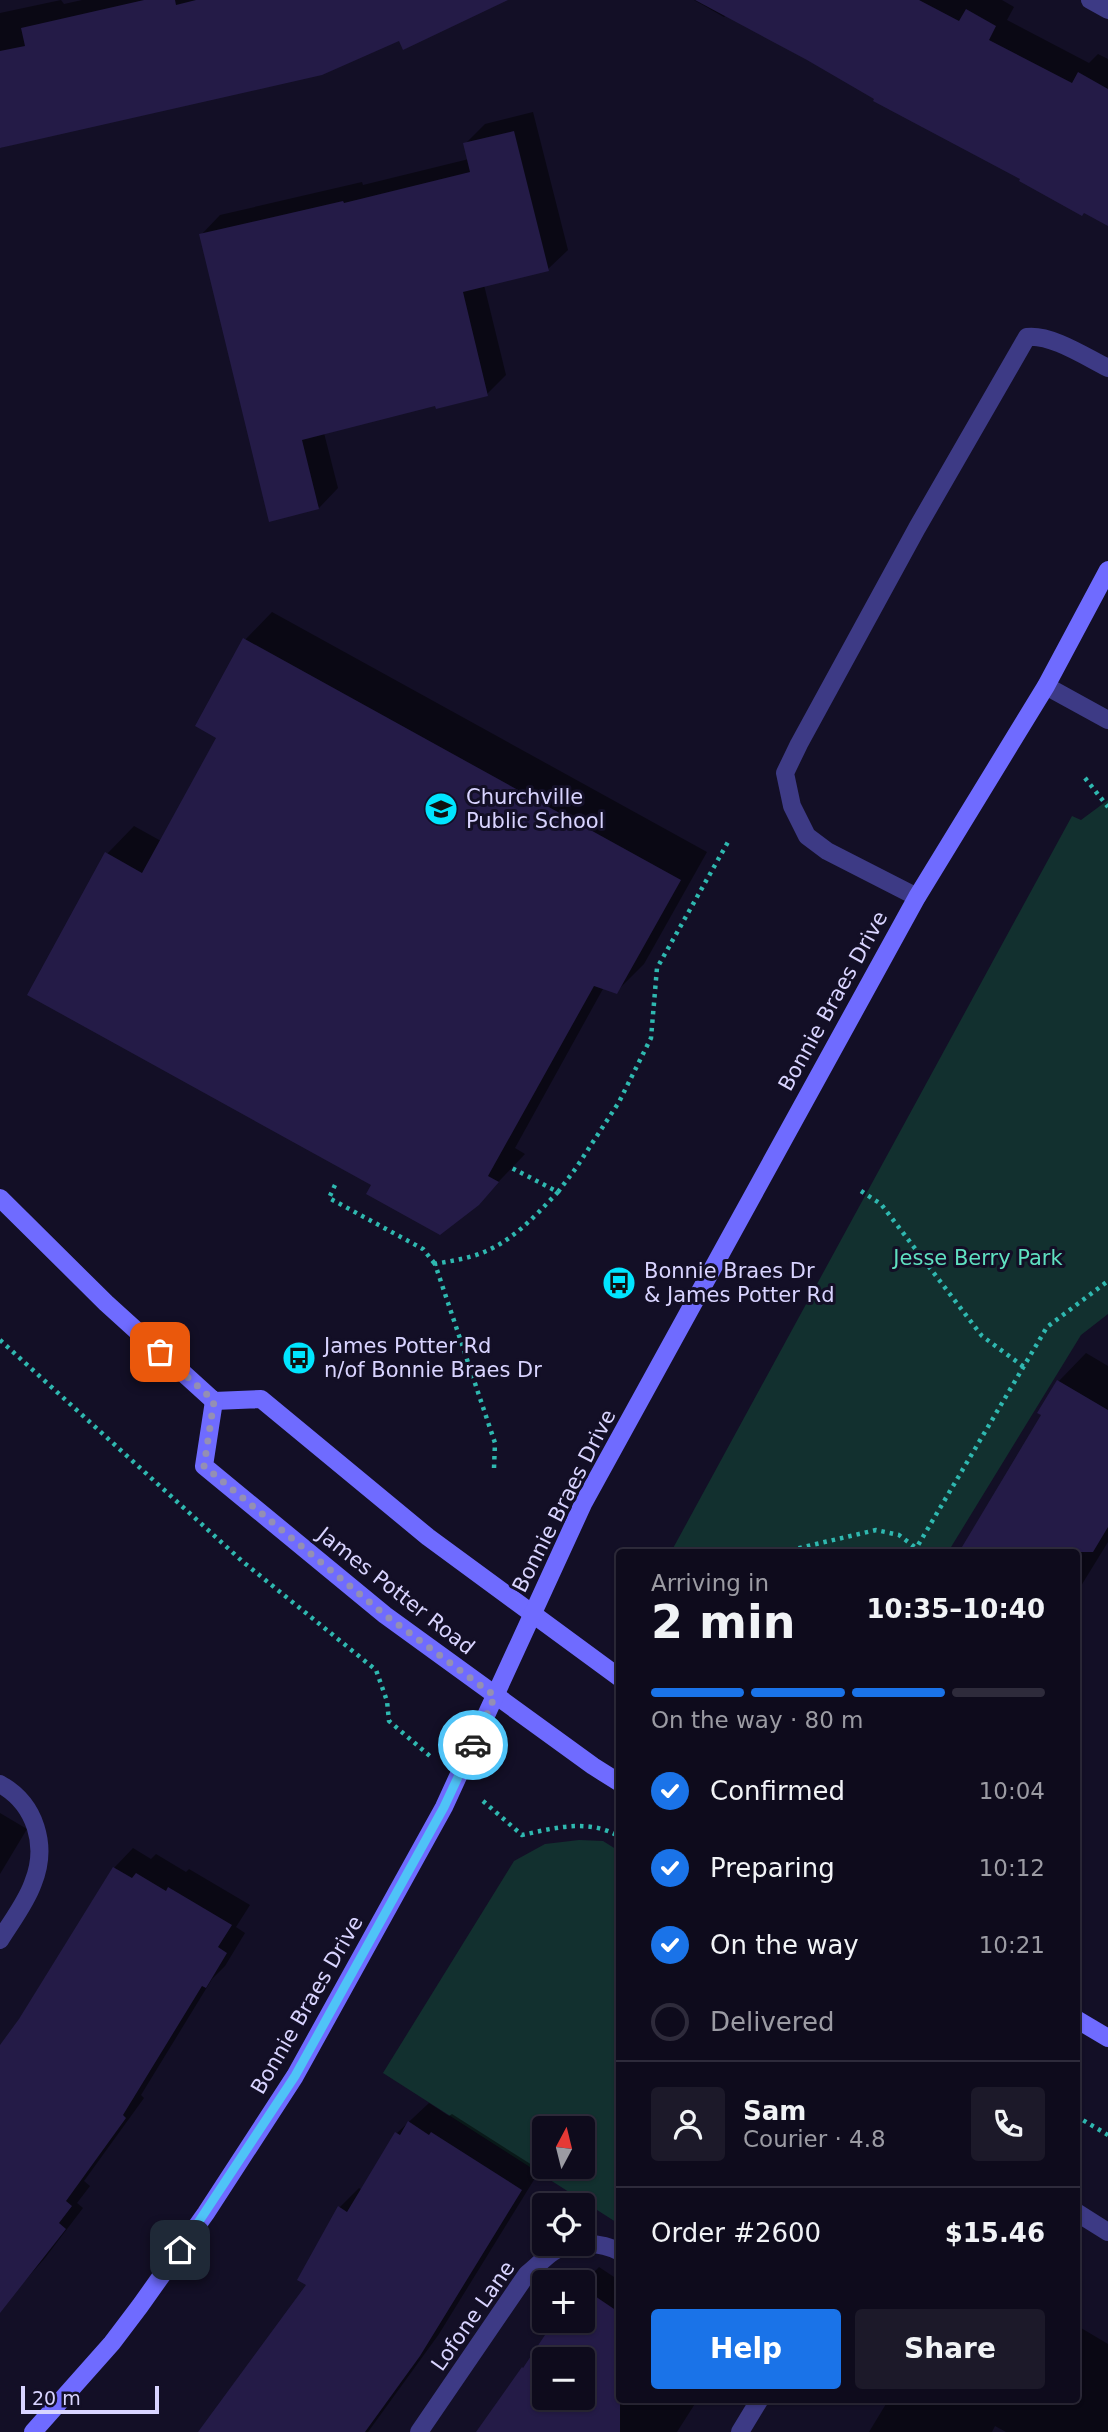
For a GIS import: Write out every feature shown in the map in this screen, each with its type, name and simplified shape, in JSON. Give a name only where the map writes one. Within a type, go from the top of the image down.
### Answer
[{"type":"street","points":[[1090,0],[1108,10]]},
{"type":"street","points":[[917,897],[827,851],[807,836],[792,806],[785,774],[805,732],[917,528],[1027,337],[1036,335],[1069,348],[1108,369]]},
{"type":"street","name":"Bonnie Braes Drive","points":[[33,2432],[112,2343],[140,2306],[206,2213],[295,2076],[444,1807],[583,1504],[917,897],[1046,686],[1108,570]]},
{"type":"street","points":[[1046,686],[1108,720]]},
{"type":"street","points":[[0,1198],[106,1303],[214,1401],[261,1399],[428,1537],[616,1675]]},
{"type":"street","name":"James Potter Road","points":[[214,1401],[204,1466],[385,1615],[616,1780]]},
{"type":"street","points":[[0,1784],[12,1790],[34,1817],[40,1844],[39,1866],[33,1886],[0,1940]]},
{"type":"street","points":[[1080,2021],[1108,2038]]},
{"type":"street","points":[[1080,2214],[1108,2232]]},
{"type":"street","name":"Lofone Lane","points":[[418,2432],[527,2274],[555,2250],[572,2245],[594,2245],[616,2251]]},
{"type":"street","points":[[740,2432],[758,2403]]},
{"type":"path","points":[[1086,778],[1108,807]]},
{"type":"path","points":[[435,1264],[477,1255],[504,1244],[558,1192],[576,1168],[619,1102],[651,1038],[657,968],[728,842]]},
{"type":"path","points":[[510,1167],[558,1192]]},
{"type":"path","points":[[335,1185],[329,1198],[424,1249],[435,1264],[495,1443],[494,1468]]},
{"type":"path","points":[[861,1191],[881,1203],[982,1336],[1024,1367]]},
{"type":"path","points":[[916,1549],[1047,1327],[1108,1281]]},
{"type":"path","points":[[0,1340],[242,1561],[376,1670],[387,1701],[389,1721]]},
{"type":"path","points":[[795,1549],[876,1530],[899,1535],[914,1549]]},
{"type":"path","points":[[522,1835],[579,1824],[607,1829],[616,1835]]},
{"type":"path","points":[[1080,2118],[1108,2135]]},
{"type":"green space","name":"Jesse Berry Park","points":[[1108,800],[1108,1314],[1081,1335],[950,1549],[673,1549],[1072,816],[1081,820]]},
{"type":"green space","points":[[579,1840],[603,1841],[616,1849],[616,2222],[595,2209],[595,2193],[571,2193],[549,2179],[595,2179],[595,2116],[532,2116],[532,2168],[383,2073],[514,1861],[545,1844]]},
{"type":"building","points":[[144,0],[175,0],[176,5],[196,0],[508,0],[403,50],[399,41],[322,75],[0,148],[0,51],[25,46],[21,28]]},
{"type":"building","points":[[695,0],[919,0],[959,21],[966,9],[996,26],[989,40],[1072,83],[1078,72],[1108,89],[1108,226],[1084,213],[1082,216],[1019,181],[1020,179],[873,101],[874,99],[807,60]]},
{"type":"building","points":[[514,131],[549,271],[463,292],[488,396],[436,409],[435,406],[302,440],[319,509],[269,522],[199,234],[343,201],[344,203],[470,172],[463,143]]},
{"type":"building","points":[[243,638],[681,880],[617,994],[594,986],[488,1176],[499,1182],[479,1205],[440,1235],[366,1194],[371,1185],[27,995],[105,852],[142,873],[216,738],[195,726]]},
{"type":"building","points":[[1057,1380],[1108,1410],[1108,1527],[1093,1552],[1080,1552],[1080,1549],[961,1549],[1041,1415],[1037,1413]]},
{"type":"building","points":[[113,1867],[132,1878],[136,1873],[166,1891],[168,1887],[232,1925],[218,1947],[227,1953],[206,1988],[202,1986],[123,2115],[126,2118],[66,2201],[72,2206],[59,2223],[66,2229],[0,2313],[0,2045],[19,2019]]},
{"type":"building","points":[[408,2121],[429,2135],[431,2132],[522,2190],[420,2356],[365,2432],[198,2432],[306,2285],[297,2280],[338,2206],[347,2212],[395,2132],[400,2135]]},
{"type":"building","points":[[595,2296],[616,2310],[616,2403],[620,2403],[620,2432],[476,2432],[532,2354],[532,2410],[595,2410],[595,2347],[537,2347],[546,2333],[595,2333]]},
{"type":"way so far","points":[[160,1352],[214,1401],[204,1466],[385,1615],[495,1696],[473,1745]]},
{"type":"place","name":"Churchville Public School","points":[[441,809]]},
{"type":"place","name":"Bonnie Braes Dr & James Potter Rd","points":[[619,1283]]},
{"type":"place","name":"James Potter Rd n/of Bonnie Braes Dr","points":[[299,1358]]},
{"type":"route","points":[[180,2250],[295,2076],[444,1807],[473,1745]]}]
